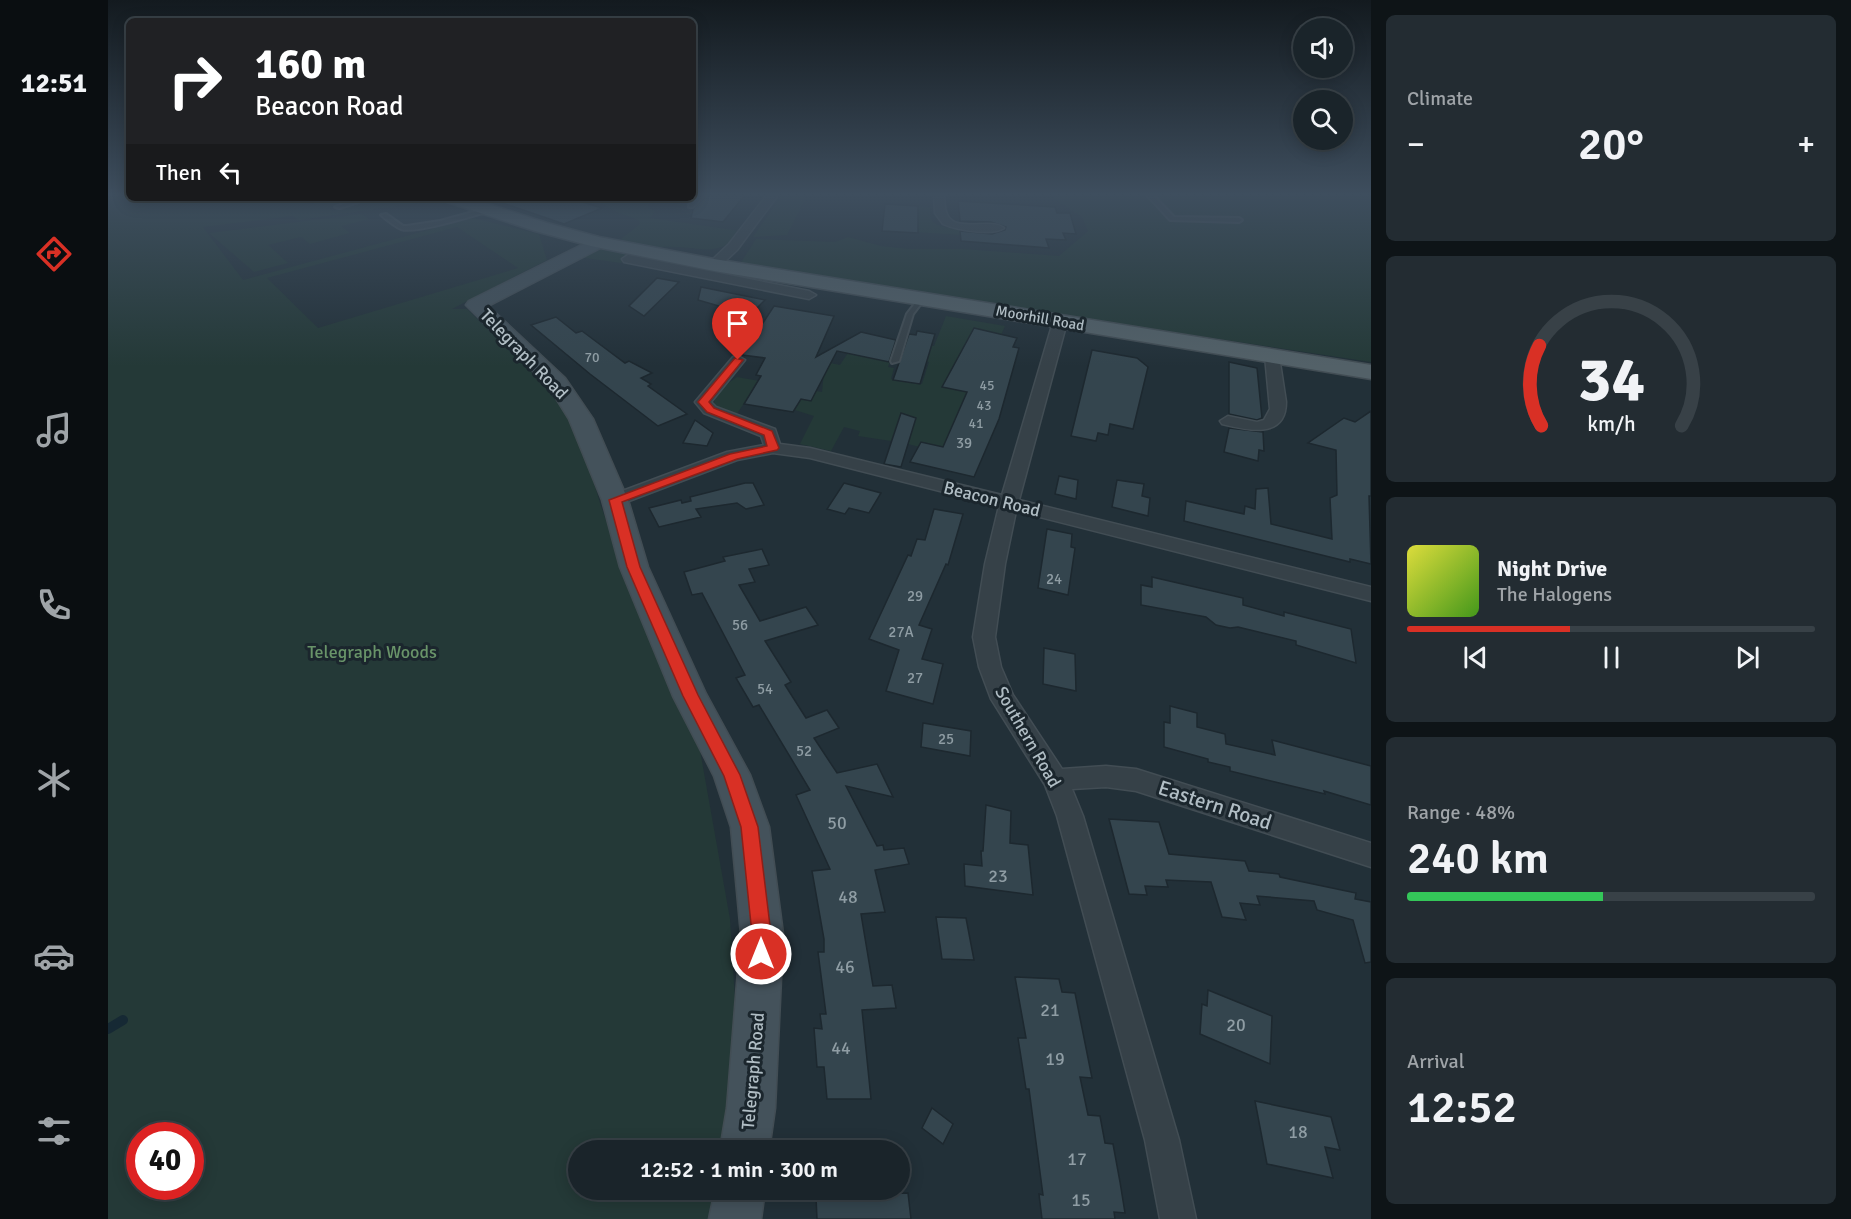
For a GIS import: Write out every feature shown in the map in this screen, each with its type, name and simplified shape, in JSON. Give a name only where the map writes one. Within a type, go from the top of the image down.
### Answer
[{"type":"main road","name":"Moorhill Road","points":[[639,252],[706,268],[922,298],[1371,372]]},
{"type":"street","name":"Telegraph Road","points":[[579,252],[476,305],[557,383],[581,419],[615,500],[634,567],[690,696],[732,775],[750,827],[762,934],[752,1108],[747,1140]]},
{"type":"street","points":[[706,268],[727,252]]},
{"type":"street","name":"Moorhill Road","points":[[628,260],[706,268],[809,295]]},
{"type":"street","name":"Southern Road","points":[[1060,322],[1009,503],[995,564],[984,637],[990,667],[1003,699],[1056,782],[1070,816],[1162,1140],[1178,1219]]},
{"type":"street","points":[[1228,421],[1258,427],[1270,423],[1278,409],[1272,356]]},
{"type":"street","points":[[738,360],[704,402],[710,410],[769,433],[773,448]]},
{"type":"street","name":"Beacon Road","points":[[615,500],[734,456],[773,448],[810,453],[1371,594]]},
{"type":"street","name":"Eastern Road","points":[[1056,782],[1095,775],[1115,775],[1371,855]]},
{"type":"street","points":[[735,1219],[738,1200]]},
{"type":"lane","points":[[895,361],[910,314],[922,298]]},
{"type":"green space","name":"Telegraph Woods","points":[[108,252],[222,252],[243,280],[347,252],[364,252],[267,278],[318,328],[518,268],[494,252],[545,252],[547,260],[452,309],[467,309],[536,377],[577,426],[620,561],[698,739],[730,919],[738,1048],[723,1140],[568,1140],[568,1200],[712,1200],[709,1219],[108,1219]]},
{"type":"green space","points":[[231,252],[276,252],[288,263],[254,272]]},
{"type":"green space","points":[[589,252],[617,252],[691,268],[626,258],[621,263],[578,257]]},
{"type":"green space","points":[[748,252],[1003,252],[1059,256],[1064,252],[1371,252],[1371,362],[740,264]]},
{"type":"green space","points":[[946,316],[1005,326],[1001,335],[974,328],[970,336],[969,387],[944,453],[904,443],[858,436],[860,431],[844,427],[831,451],[800,444],[814,416],[795,410],[797,404],[749,396],[736,415],[718,409],[714,403],[717,391],[737,377],[822,392],[825,362],[840,365],[850,350],[865,357],[884,361],[890,352],[893,352],[888,367],[894,368],[891,379],[922,384],[929,362],[910,359],[903,355],[904,342],[934,346]]},
{"type":"building","points":[[657,278],[679,282],[644,316],[629,306]]},
{"type":"building","points":[[701,287],[765,300],[750,315],[698,300]]},
{"type":"building","points":[[774,306],[834,316],[816,357],[861,332],[896,340],[889,362],[837,351],[811,401],[801,399],[793,412],[744,404],[761,376],[756,375],[765,358],[742,355]]},
{"type":"building","points":[[556,317],[576,333],[582,331],[625,363],[629,361],[652,373],[641,378],[651,384],[648,386],[687,414],[658,426],[531,325]]},
{"type":"building","points":[[974,328],[1017,338],[1013,347],[1019,348],[999,419],[974,477],[910,462],[921,442],[943,447],[967,392],[942,387]]},
{"type":"building","points":[[917,331],[935,334],[920,384],[893,380],[909,334],[916,335]]},
{"type":"building","points":[[1092,350],[1137,358],[1148,367],[1133,429],[1110,424],[1108,435],[1098,433],[1096,441],[1071,436]]},
{"type":"building","points":[[1229,362],[1257,368],[1262,418],[1257,420],[1229,414]]},
{"type":"building","points":[[1371,411],[1371,496],[1369,496],[1371,564],[1350,559],[1350,562],[1184,521],[1186,501],[1244,514],[1245,506],[1255,509],[1256,489],[1268,488],[1271,524],[1332,539],[1330,498],[1337,495],[1336,450],[1308,443],[1344,418],[1355,422]]},
{"type":"building","points":[[901,413],[916,418],[901,467],[884,464]]},
{"type":"building","points":[[695,420],[713,433],[707,446],[683,443]]},
{"type":"building","points":[[1229,428],[1263,432],[1264,451],[1259,450],[1258,461],[1224,452]]},
{"type":"building","points":[[1059,476],[1078,480],[1076,499],[1055,494]]},
{"type":"building","points":[[1117,480],[1144,484],[1142,496],[1150,498],[1148,516],[1112,507]]},
{"type":"building","points":[[753,483],[764,505],[746,509],[737,503],[696,509],[701,517],[659,527],[649,508],[681,500],[682,503],[691,501],[690,497]]},
{"type":"building","points":[[844,483],[881,493],[869,513],[849,508],[845,514],[827,509]]},
{"type":"building","points":[[934,509],[963,514],[948,565],[946,564],[919,625],[932,629],[922,659],[943,664],[933,704],[886,691],[899,650],[869,639],[908,555],[911,556],[917,539],[925,540]]},
{"type":"building","points":[[1047,529],[1072,534],[1071,547],[1075,548],[1068,595],[1038,588]]},
{"type":"building","points":[[762,549],[769,565],[749,569],[755,582],[739,585],[760,621],[806,607],[818,625],[765,641],[791,682],[785,685],[806,718],[827,710],[839,728],[814,738],[837,773],[877,764],[893,797],[846,786],[877,846],[883,845],[884,850],[904,848],[909,864],[875,870],[885,912],[861,914],[873,986],[892,985],[896,1008],[862,1010],[871,1099],[827,1099],[824,1067],[817,1067],[814,1028],[822,1029],[820,1014],[826,1014],[818,952],[824,952],[824,939],[812,871],[830,869],[796,795],[810,790],[759,705],[753,707],[736,678],[745,675],[702,593],[692,595],[684,572],[725,561],[723,557]]},
{"type":"building","points":[[1152,577],[1243,598],[1243,605],[1284,616],[1284,612],[1351,629],[1356,663],[1296,645],[1296,641],[1238,627],[1216,625],[1206,617],[1141,605],[1141,585],[1152,587]]},
{"type":"building","points":[[1044,648],[1075,654],[1076,691],[1043,684]]},
{"type":"building","points":[[1170,706],[1197,713],[1197,727],[1225,734],[1226,744],[1275,755],[1272,740],[1371,766],[1371,805],[1324,791],[1325,794],[1230,771],[1230,767],[1208,762],[1208,759],[1164,747],[1164,722],[1170,723]]},
{"type":"building","points":[[923,723],[971,731],[970,756],[921,747]]},
{"type":"building","points":[[986,805],[1011,811],[1010,843],[1028,845],[1033,895],[965,886],[964,864],[982,866],[981,851],[983,851]]},
{"type":"building","points":[[1109,819],[1159,822],[1169,854],[1245,861],[1249,871],[1279,874],[1280,877],[1356,893],[1355,899],[1371,902],[1371,962],[1365,963],[1353,920],[1317,910],[1314,901],[1257,896],[1260,905],[1240,903],[1246,920],[1222,917],[1211,882],[1166,880],[1168,887],[1145,886],[1147,895],[1129,894]]},
{"type":"building","points":[[936,917],[966,918],[974,960],[942,959]]},
{"type":"building","points":[[1015,977],[1059,979],[1062,992],[1075,993],[1092,1078],[1080,1077],[1088,1115],[1100,1116],[1105,1143],[1113,1144],[1120,1182],[1125,1213],[1114,1212],[1115,1219],[1042,1219],[1039,1194],[1043,1195],[1029,1089],[1026,1089],[1018,1038],[1026,1038]]},
{"type":"building","points":[[1208,990],[1272,1016],[1270,1064],[1200,1034],[1202,1004],[1207,1006]]},
{"type":"building","points":[[1255,1101],[1331,1117],[1340,1150],[1325,1147],[1333,1178],[1267,1164]]},
{"type":"building","points":[[932,1108],[953,1124],[943,1144],[922,1128]]},
{"type":"building","points":[[816,1200],[909,1200],[911,1219],[817,1219]]},
{"type":"waterway","points":[[108,1029],[123,1020]]},
{"type":"route","points":[[738,360],[704,402],[710,410],[769,433],[773,448],[734,456],[615,500],[634,567],[659,620],[690,696],[732,775],[750,827],[762,934],[761,954]]}]
